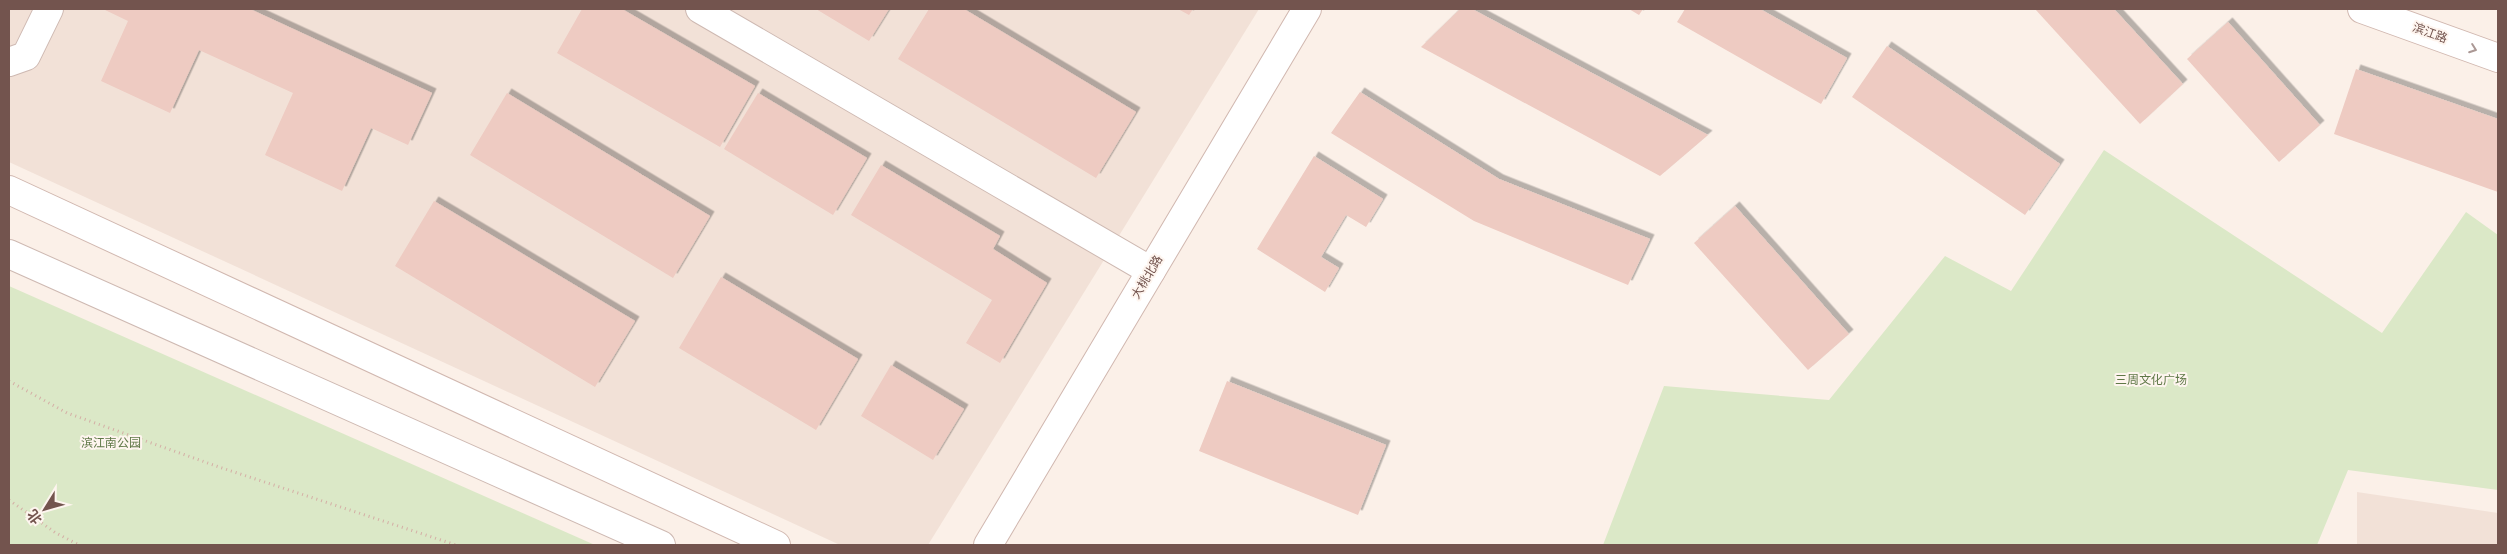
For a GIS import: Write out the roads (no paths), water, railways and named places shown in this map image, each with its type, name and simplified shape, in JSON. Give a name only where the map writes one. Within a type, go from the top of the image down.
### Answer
[{"type":"street","points":[[9,62],[26,56],[49,9]]},
{"type":"street","points":[[700,9],[1151,271]]},
{"type":"street","name":"大桃北路","points":[[988,545],[1307,9]]},
{"type":"street","name":"滨江路","points":[[2362,9],[2498,58]]},
{"type":"street","points":[[9,190],[776,545]]},
{"type":"street","points":[[9,254],[661,545]]},
{"type":"park label","name":"三周文化广场","points":[[2151,380]]},
{"type":"park label","name":"滨江南公园","points":[[111,443]]}]
